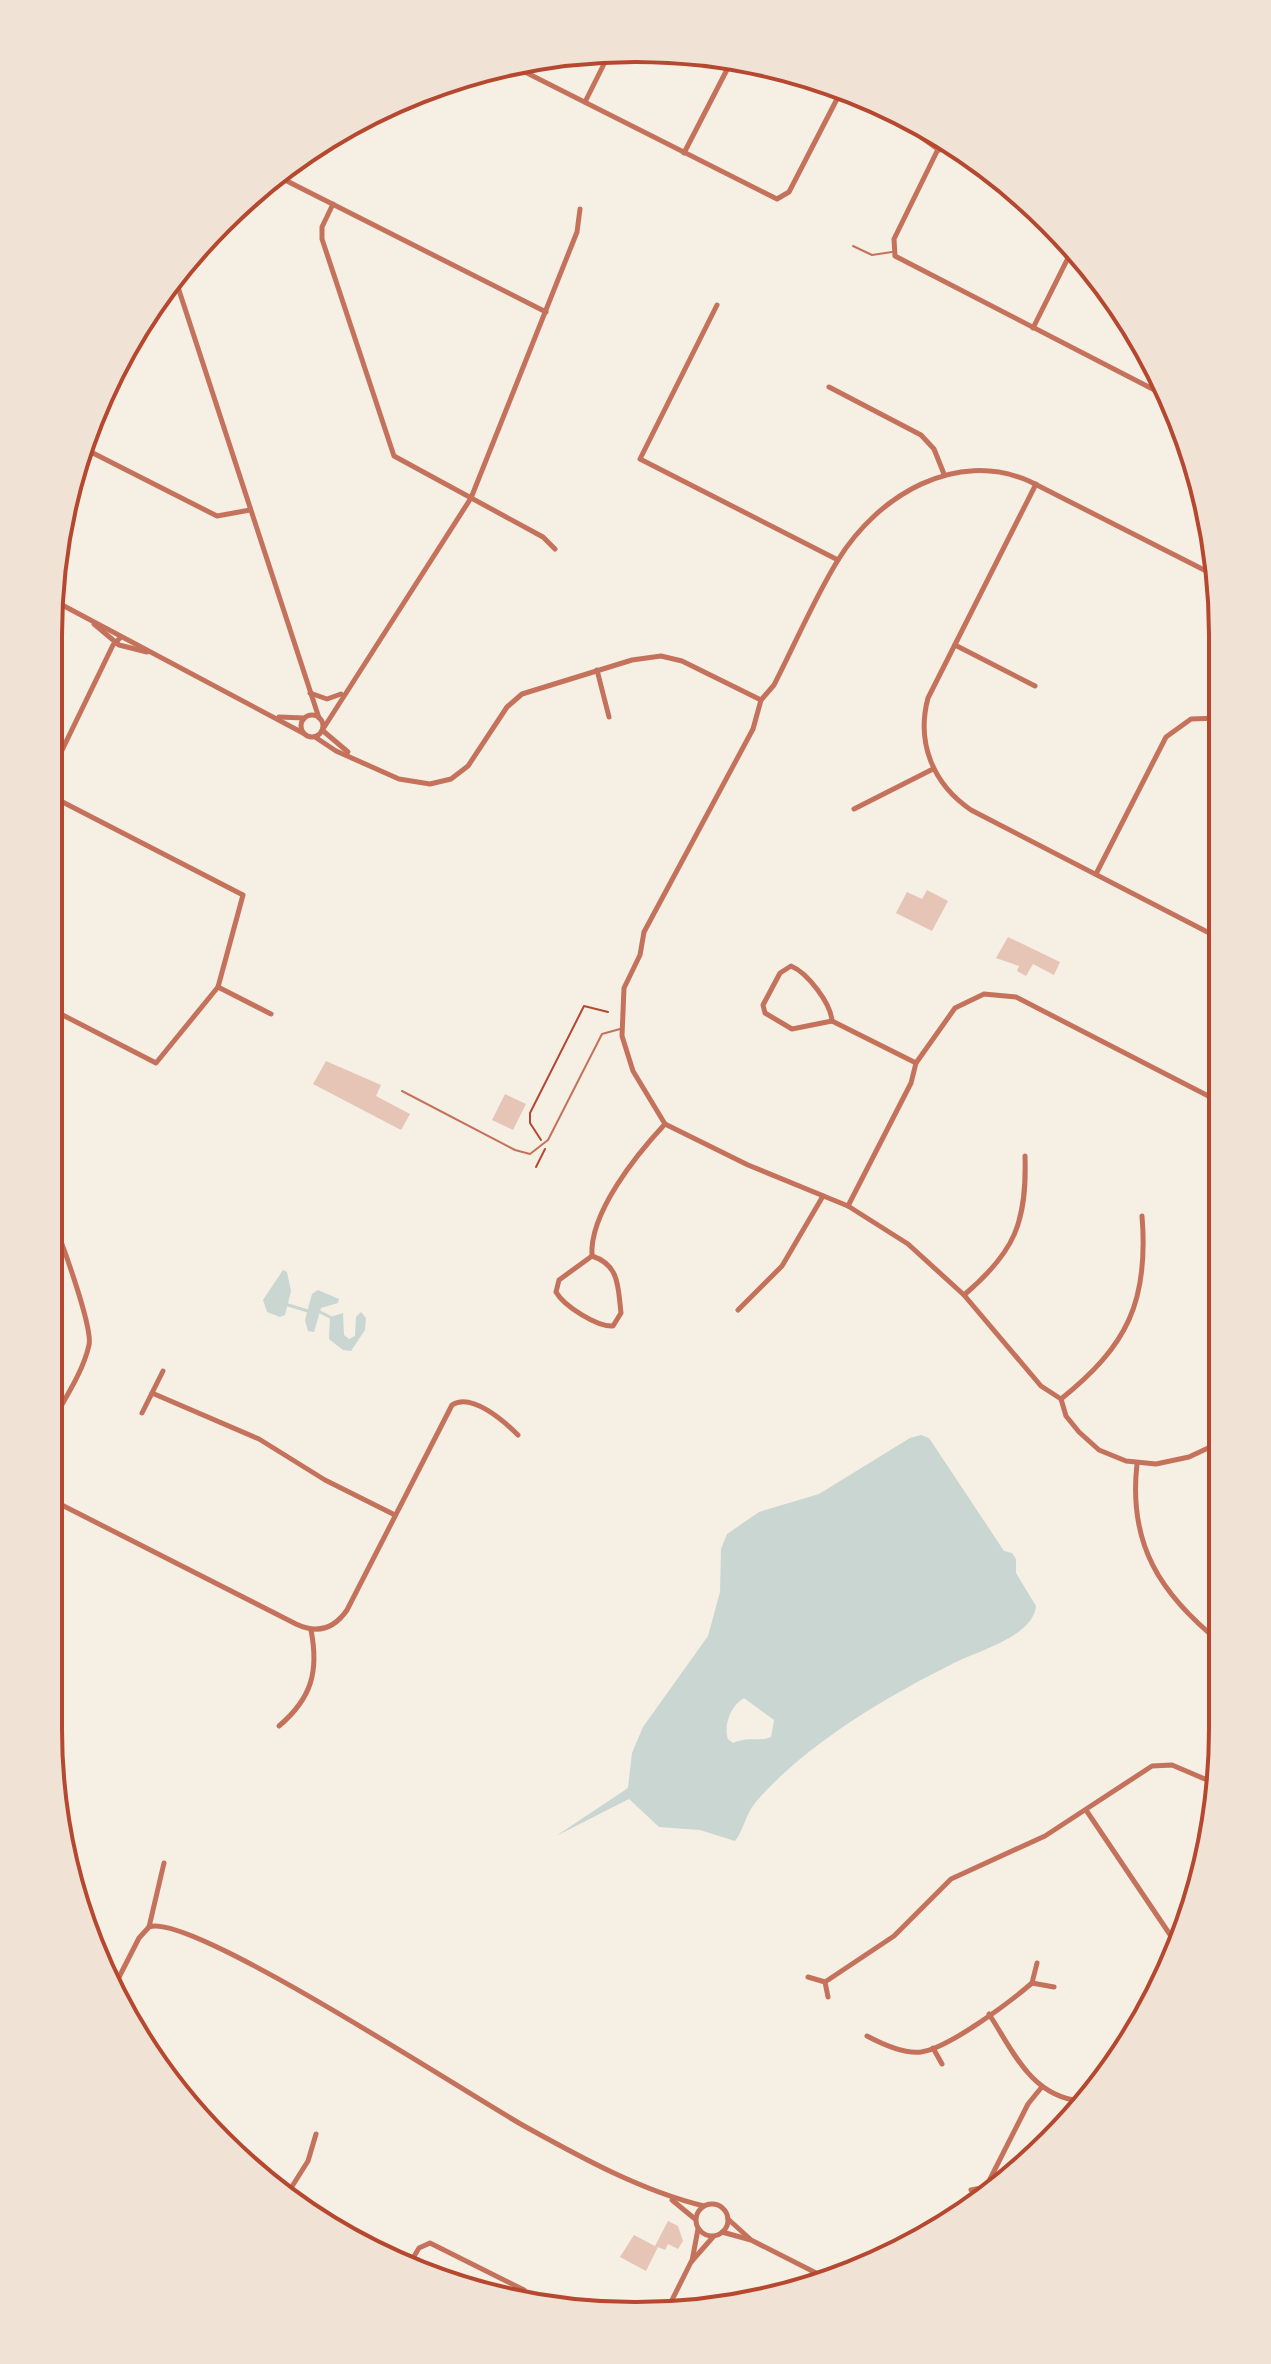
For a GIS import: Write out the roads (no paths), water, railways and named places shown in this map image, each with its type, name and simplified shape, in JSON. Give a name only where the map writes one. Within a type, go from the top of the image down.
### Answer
[{"type":"street","points":[[585,102],[605,63]]},
{"type":"street","points":[[684,153],[727,70]]},
{"type":"street","points":[[526,73],[770,197],[781,198],[792,188],[840,100]]},
{"type":"street","points":[[935,147],[939,150],[894,239],[893,251],[902,261],[1153,389]]},
{"type":"street","points":[[286,181],[546,312]]},
{"type":"street","points":[[333,204],[321,235],[392,452],[401,463],[543,537],[555,549]]},
{"type":"street","points":[[315,737],[471,498],[577,232],[580,209]]},
{"type":"street","points":[[1033,328],[1068,258]]},
{"type":"street","points":[[179,289],[322,730],[352,756]]},
{"type":"street","points":[[717,305],[640,459],[838,560]]},
{"type":"street","points":[[829,387],[921,435],[934,449],[944,474]]},
{"type":"street","points":[[92,452],[217,516],[250,510]]},
{"type":"street","points":[[1205,570],[1036,484],[986,469],[944,474],[921,483],[885,509],[859,533],[838,560],[774,685],[761,700],[753,729],[644,932],[640,955],[625,983],[622,1029],[633,1071],[665,1124],[748,1165],[848,1206],[908,1244],[964,1295],[1041,1386],[1061,1399],[1067,1418],[1092,1445],[1118,1459],[1137,1464],[1179,1461],[1209,1447]]},
{"type":"street","points":[[1036,484],[925,710],[924,734],[933,769],[949,792],[971,810],[1209,933]]},
{"type":"street","points":[[63,606],[107,627],[118,641]]},
{"type":"street","points":[[118,641],[133,640],[336,751],[406,781],[430,784],[444,781],[476,757],[498,719],[514,700],[540,687],[642,658],[672,658],[761,700]]},
{"type":"street","points":[[62,751],[118,641]]},
{"type":"street","points":[[955,645],[1035,686]]},
{"type":"street","points":[[597,670],[609,717]]},
{"type":"street","points":[[311,695],[327,699],[345,691]]},
{"type":"street","points":[[303,733],[301,724],[306,717],[311,695]]},
{"type":"street","points":[[274,716],[319,718]]},
{"type":"street","points":[[1096,874],[1166,737],[1191,719],[1209,718]]},
{"type":"street","points":[[854,809],[933,769]]},
{"type":"street","points":[[62,802],[243,895],[218,987],[156,1063],[62,1015]]},
{"type":"street","points":[[832,1021],[828,1006],[801,971],[791,966],[783,969],[763,1005],[768,1016],[792,1029],[832,1021],[916,1063]]},
{"type":"street","points":[[218,987],[271,1014]]},
{"type":"street","points":[[848,1206],[911,1083],[916,1063],[955,1008],[972,997],[999,993],[1016,997],[1209,1096]]},
{"type":"street","points":[[592,1256],[592,1239],[608,1204],[636,1159],[665,1124]]},
{"type":"street","points":[[964,1295],[994,1268],[1016,1234],[1025,1201],[1025,1156]]},
{"type":"street","points":[[738,1310],[782,1266],[823,1196]]},
{"type":"street","points":[[1061,1399],[1106,1359],[1130,1320],[1143,1278],[1142,1216]]},
{"type":"street","points":[[62,1245],[90,1336],[86,1355],[62,1402]]},
{"type":"street","points":[[592,1256],[608,1263],[616,1277],[621,1313],[613,1326],[601,1324],[560,1299],[556,1292],[559,1280],[592,1256]]},
{"type":"street","points":[[142,1413],[163,1371]]},
{"type":"street","points":[[152,1393],[259,1439],[325,1480],[395,1515]]},
{"type":"street","points":[[62,1505],[311,1630],[325,1629],[342,1617],[454,1403],[468,1402],[501,1419],[518,1435]]},
{"type":"street","points":[[1137,1464],[1135,1515],[1150,1562],[1180,1605],[1209,1632]]},
{"type":"street","points":[[279,1726],[296,1709],[315,1672],[311,1630]]},
{"type":"street","points":[[825,1982],[894,1936],[951,1879],[977,1864],[1027,1846],[1160,1763],[1206,1780]]},
{"type":"street","points":[[1086,1810],[1170,1935]]},
{"type":"street","points":[[119,1977],[139,1938],[149,1927],[164,1863]]},
{"type":"street","points":[[149,1927],[167,1925],[235,1958],[387,2042],[529,2129],[668,2197],[704,2206],[720,2205],[728,2219],[751,2240]]},
{"type":"street","points":[[867,2036],[909,2051],[933,2048],[1032,1983],[1037,1963]]},
{"type":"street","points":[[808,1977],[825,1982]]},
{"type":"street","points":[[825,1982],[828,1997]]},
{"type":"street","points":[[1032,1983],[1054,1987]]},
{"type":"street","points":[[989,2014],[1041,2088],[1056,2096],[1073,2100]]},
{"type":"street","points":[[933,2048],[942,2064]]},
{"type":"street","points":[[992,2177],[1028,2104],[1041,2088]]},
{"type":"street","points":[[292,2187],[308,2161],[316,2134]]},
{"type":"street","points":[[971,2190],[975,2190]]},
{"type":"street","points":[[668,2197],[696,2220],[698,2229],[691,2262],[671,2301]]},
{"type":"street","points":[[696,2220],[704,2206]]},
{"type":"street","points":[[691,2262],[714,2236],[722,2232],[728,2219]]},
{"type":"street","points":[[698,2229],[714,2236]]},
{"type":"street","points":[[722,2232],[751,2240],[816,2273]]},
{"type":"street","points":[[414,2257],[419,2248],[430,2243],[524,2290]]},
{"type":"lane","points":[[853,246],[877,256],[893,251]]},
{"type":"lane","points":[[402,1091],[515,1150],[530,1154],[544,1145],[602,1034],[622,1029]]},
{"type":"waterway","points":[[288,1305],[308,1311]]},
{"type":"waterway","points":[[320,1312],[330,1317]]}]
